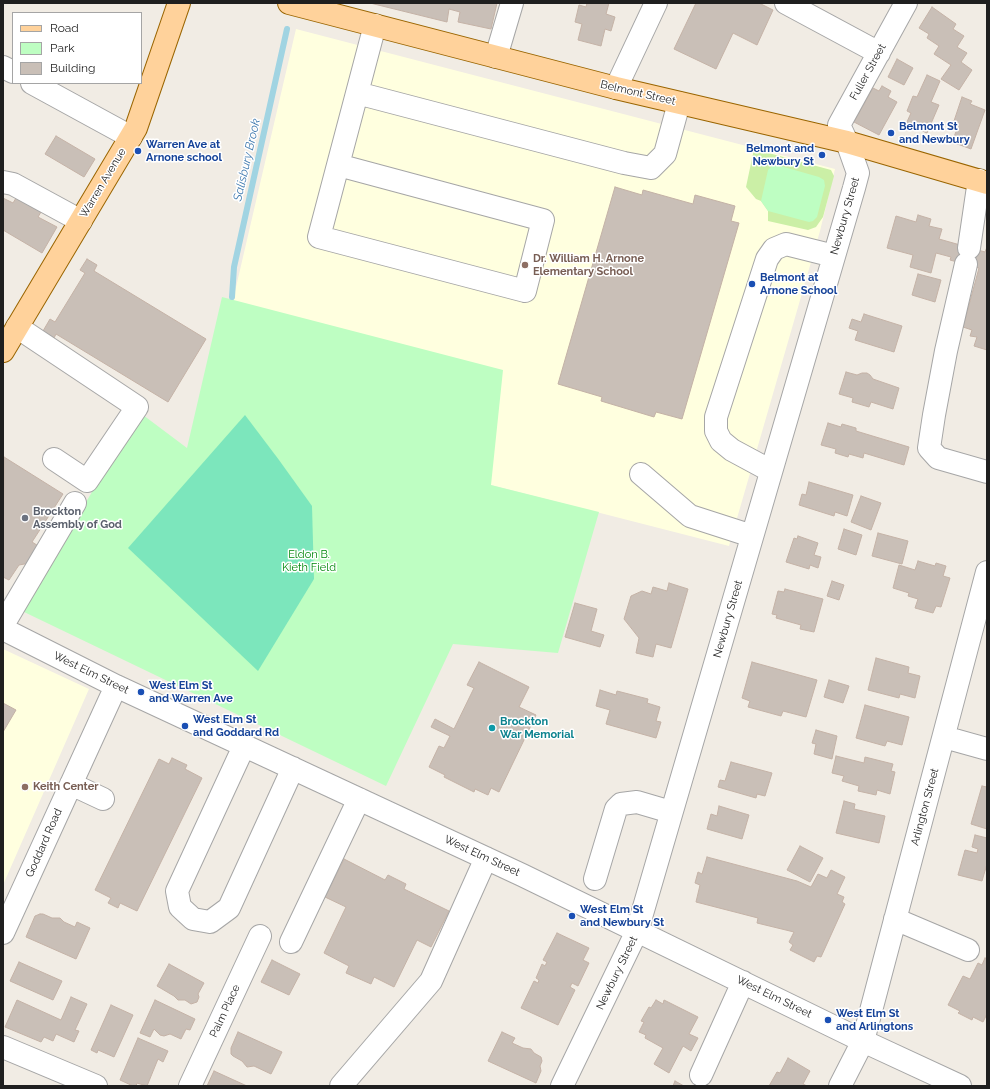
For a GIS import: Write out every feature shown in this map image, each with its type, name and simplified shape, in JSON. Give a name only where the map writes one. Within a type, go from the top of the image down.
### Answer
[{"type":"main road","name":"Warren Avenue","points":[[3,351],[136,128],[179,3]]},
{"type":"main road","name":"Belmont Street","points":[[290,3],[616,88],[847,142],[983,182]]},
{"type":"street","points":[[496,57],[512,3]]},
{"type":"street","points":[[616,88],[656,3]]},
{"type":"street","name":"Fuller Street","points":[[847,142],[839,125],[906,3]]},
{"type":"street","points":[[788,4],[879,52]]},
{"type":"street","points":[[338,166],[543,220],[525,291],[319,237],[375,25]]},
{"type":"street","points":[[3,67],[12,72]]},
{"type":"street","points":[[34,84],[130,137]]},
{"type":"street","points":[[357,94],[624,163],[651,168],[665,154],[679,103]]},
{"type":"street","name":"Newbury Street","points":[[562,1086],[637,931],[858,173],[847,142]]},
{"type":"street","points":[[3,182],[13,184],[80,222]]},
{"type":"street","points":[[983,182],[946,351],[929,448],[938,458],[987,472]]},
{"type":"street","points":[[771,471],[732,450],[721,441],[716,431],[716,417],[767,259],[774,249],[786,244],[834,256]]},
{"type":"street","points":[[18,327],[137,407],[87,481],[54,459]]},
{"type":"street","points":[[641,474],[690,516],[752,536]]},
{"type":"street","points":[[3,625],[75,504]]},
{"type":"street","name":"Arlington Street","points":[[840,1086],[863,1041],[944,737],[981,615],[987,572]]},
{"type":"street","name":"West Elm Street","points":[[3,629],[116,686],[486,858],[863,1041],[960,1086]]},
{"type":"street","name":"Goddard Road","points":[[3,933],[116,686]]},
{"type":"street","points":[[944,737],[987,749]]},
{"type":"street","points":[[244,746],[177,891],[180,907],[193,919],[210,922],[229,908],[293,768]]},
{"type":"street","points":[[71,784],[103,799]]},
{"type":"street","points":[[291,942],[359,799]]},
{"type":"street","points":[[595,879],[616,809],[621,804],[637,802],[671,812]]},
{"type":"street","points":[[341,1086],[431,981],[486,858]]},
{"type":"street","points":[[895,919],[968,950]]},
{"type":"street","name":"Palm Place","points":[[190,1086],[260,936]]},
{"type":"street","points":[[701,1075],[743,982]]},
{"type":"street","points":[[3,1047],[96,1086]]},
{"type":"shaded area","name":"Dr. William H. Arnone Elementary School","points":[[296,29],[835,169],[820,231],[729,546],[491,485],[233,300]]},
{"type":"shaded area","name":"Keith Center","points":[[3,649],[89,689],[3,885]]},
{"type":"green space","points":[[754,149],[831,170],[834,176],[823,217],[816,227],[808,230],[768,221],[768,211],[761,201],[756,199],[746,187]]},
{"type":"green space","points":[[777,165],[819,177],[824,180],[825,186],[817,217],[813,221],[809,222],[768,211],[761,201],[768,170],[772,166]]},
{"type":"green space","name":"Eldon B. Kieth Field","points":[[222,297],[503,370],[491,485],[599,512],[558,653],[453,644],[386,786],[22,611],[139,412],[187,448]]},
{"type":"green space","points":[[245,415],[312,506],[314,579],[258,671],[128,548]]},
{"type":"building","points":[[370,3],[497,3],[491,29],[458,22],[460,12],[449,9],[447,22]]},
{"type":"building","points":[[587,3],[609,3],[606,14],[615,17],[611,31],[605,29],[601,46],[578,40],[582,24],[575,22],[579,5],[586,7]]},
{"type":"building","points":[[696,3],[759,3],[773,10],[757,45],[733,33],[716,69],[674,49]]},
{"type":"building","points":[[932,7],[956,24],[953,29],[964,36],[957,47],[967,53],[961,62],[972,70],[959,90],[941,79],[951,65],[934,54],[939,46],[927,38],[929,34],[919,28]]},
{"type":"building","points":[[897,59],[913,68],[904,85],[888,77]]},
{"type":"building","points":[[927,75],[940,81],[931,102],[939,105],[927,133],[906,124],[911,113],[907,111],[913,96],[917,97]]},
{"type":"building","points":[[882,86],[891,91],[888,97],[897,102],[879,135],[854,122],[873,88],[879,91]]},
{"type":"building","points":[[962,97],[972,101],[970,104],[985,110],[971,149],[952,142],[957,129],[952,127]]},
{"type":"building","points":[[56,136],[95,159],[84,177],[45,154]]},
{"type":"building","points":[[615,187],[642,195],[643,190],[693,204],[695,195],[735,206],[731,221],[739,223],[682,419],[656,412],[654,417],[601,401],[602,397],[558,384]]},
{"type":"building","points":[[3,198],[13,203],[16,198],[41,212],[38,217],[57,227],[42,253],[3,230]]},
{"type":"building","points":[[918,215],[931,219],[929,226],[942,229],[939,239],[985,252],[987,247],[987,350],[974,346],[977,337],[970,336],[972,330],[963,327],[979,268],[950,260],[951,257],[936,253],[931,273],[910,267],[913,255],[887,248],[896,216],[916,222]]},
{"type":"building","points":[[87,259],[97,265],[94,271],[206,339],[168,402],[56,334],[54,338],[43,331],[50,319],[55,322],[85,273],[80,270]]},
{"type":"building","points":[[918,274],[941,280],[935,302],[912,295]]},
{"type":"building","points":[[864,314],[902,326],[894,352],[855,340],[858,331],[849,328],[852,319],[861,322]]},
{"type":"building","points":[[846,372],[857,375],[867,373],[873,379],[899,388],[893,409],[871,402],[869,407],[852,402],[853,398],[839,394]]},
{"type":"building","points":[[828,423],[841,427],[842,424],[856,428],[856,431],[909,447],[904,465],[864,453],[863,458],[849,454],[848,457],[835,453],[836,449],[821,445]]},
{"type":"building","name":"Brockton Assembly of God","points":[[4,457],[63,494],[32,542],[40,547],[30,563],[19,565],[9,580],[3,577]]},
{"type":"building","points":[[809,482],[853,495],[847,516],[835,512],[834,516],[799,505],[802,494],[806,495]]},
{"type":"building","points":[[861,496],[881,503],[871,530],[851,522]]},
{"type":"building","points":[[844,529],[862,535],[856,555],[838,549]]},
{"type":"building","points":[[878,533],[908,541],[902,564],[872,556]]},
{"type":"building","points":[[798,536],[818,543],[814,555],[821,557],[818,568],[810,565],[809,569],[786,562],[794,538],[797,539]]},
{"type":"building","points":[[918,561],[935,566],[936,563],[946,566],[943,576],[950,578],[941,607],[936,606],[933,613],[915,608],[918,599],[908,596],[909,593],[893,588],[899,565],[915,570]]},
{"type":"building","points":[[832,581],[844,585],[839,600],[827,596]]},
{"type":"building","points":[[669,583],[688,589],[671,648],[656,644],[653,657],[636,653],[639,638],[624,619],[631,596],[642,591],[651,594],[653,587],[667,591]]},
{"type":"building","points":[[785,589],[823,599],[814,632],[800,629],[801,625],[776,618],[777,615],[772,614],[778,591],[784,592]]},
{"type":"building","points":[[575,603],[597,609],[591,631],[604,635],[600,647],[565,637]]},
{"type":"building","points":[[876,658],[909,667],[908,673],[920,676],[915,698],[900,694],[899,698],[868,690]]},
{"type":"building","name":"Brockton War Memorial","points":[[479,662],[529,687],[519,707],[536,715],[499,792],[491,788],[488,795],[475,789],[474,792],[444,777],[445,775],[429,767],[439,746],[444,748],[450,736],[431,727],[435,719],[454,729],[474,688],[467,685]]},
{"type":"building","points":[[752,662],[817,680],[806,717],[783,711],[781,716],[748,707],[750,701],[742,698]]},
{"type":"building","points":[[829,680],[849,686],[843,703],[824,697]]},
{"type":"building","points":[[600,690],[616,695],[617,691],[648,699],[647,703],[660,707],[656,721],[661,722],[656,738],[606,724],[610,710],[596,706]]},
{"type":"building","points":[[3,703],[16,710],[3,732]]},
{"type":"building","points":[[865,705],[909,717],[902,745],[887,741],[885,746],[856,738]]},
{"type":"building","points":[[816,730],[837,736],[832,759],[814,754],[816,744],[812,743]]},
{"type":"building","points":[[836,756],[864,763],[865,757],[893,764],[891,771],[895,772],[890,794],[877,790],[876,795],[858,791],[859,786],[842,781],[844,776],[832,773]]},
{"type":"building","points":[[172,758],[187,765],[185,769],[202,778],[137,911],[120,903],[118,908],[108,903],[111,898],[95,890],[159,759],[169,764]]},
{"type":"building","points":[[731,762],[772,773],[765,796],[757,794],[756,798],[718,787],[720,780],[725,781]]},
{"type":"building","points":[[982,786],[987,787],[987,829],[971,824]]},
{"type":"building","points":[[844,801],[855,804],[854,809],[885,816],[879,843],[836,833]]},
{"type":"building","points":[[719,806],[749,815],[742,839],[707,829],[711,814],[717,816]]},
{"type":"building","points":[[975,835],[987,838],[987,864],[982,881],[958,875],[965,850],[977,853],[978,849],[972,847]]},
{"type":"building","points":[[800,846],[823,858],[810,882],[787,870]]},
{"type":"building","points":[[707,857],[797,881],[811,887],[818,874],[827,878],[831,870],[845,877],[837,894],[844,897],[842,902],[845,904],[821,957],[817,956],[814,962],[790,950],[793,945],[789,942],[794,932],[757,923],[758,918],[696,902],[700,885],[695,883],[698,872],[702,874]]},
{"type":"building","points":[[344,859],[385,880],[388,875],[406,884],[404,889],[449,911],[431,947],[417,940],[394,987],[374,977],[371,984],[346,973],[349,966],[324,953],[346,907],[325,897]]},
{"type":"building","points":[[40,914],[52,918],[60,918],[64,922],[75,927],[77,922],[90,928],[76,959],[26,937],[35,916]]},
{"type":"building","points":[[557,933],[589,948],[583,960],[589,963],[578,986],[572,983],[570,987],[575,990],[558,1025],[521,1008],[534,981],[538,983],[539,980],[536,978],[542,964],[545,966],[547,962],[543,960]]},
{"type":"building","points":[[985,958],[987,959],[987,1014],[983,1022],[973,1017],[972,1020],[958,1013],[960,1011],[948,1005],[963,976],[970,979],[978,963],[982,965]]},
{"type":"building","points":[[272,960],[300,974],[289,995],[261,982]]},
{"type":"building","points":[[19,962],[62,981],[53,1000],[10,981]]},
{"type":"building","points":[[169,964],[204,983],[198,994],[199,997],[197,1002],[191,1004],[185,1000],[178,1000],[157,986]]},
{"type":"building","points":[[71,997],[87,1004],[75,1030],[79,1031],[74,1042],[56,1034],[53,1041],[44,1037],[41,1042],[5,1027],[17,1000],[61,1020]]},
{"type":"building","points":[[155,1000],[195,1019],[190,1030],[186,1029],[181,1039],[170,1034],[164,1036],[160,1035],[154,1029],[150,1037],[140,1033]]},
{"type":"building","points":[[656,1000],[663,1004],[664,1000],[698,1017],[689,1034],[698,1038],[691,1051],[683,1046],[669,1073],[654,1064],[663,1048],[645,1038],[646,1035],[639,1032],[644,1022],[641,1021],[649,1007],[651,1008]]},
{"type":"building","points":[[111,1005],[133,1015],[114,1057],[98,1050],[97,1053],[91,1050]]},
{"type":"building","points":[[238,1032],[282,1052],[271,1074],[254,1066],[247,1067],[242,1061],[231,1054],[231,1048]]},
{"type":"building","points":[[502,1032],[515,1038],[512,1043],[523,1048],[531,1049],[534,1053],[541,1057],[541,1071],[536,1083],[488,1061]]},
{"type":"building","points":[[138,1038],[168,1051],[163,1062],[158,1059],[147,1086],[137,1083],[136,1086],[133,1086],[120,1080]]},
{"type":"building","points":[[788,1058],[810,1071],[803,1084],[807,1086],[769,1086],[777,1072],[780,1073]]},
{"type":"building","points":[[214,1071],[247,1086],[207,1086]]},
{"type":"building","points":[[675,1081],[684,1086],[673,1086]]},
{"type":"waterway","name":"Salisbury Brook","points":[[232,297],[234,267],[287,29]]},
{"type":"place","name":"Belmont St and Newbury","points":[[891,133]]},
{"type":"place","name":"Warren Ave at Arnone school","points":[[138,151]]},
{"type":"place","name":"Belmont and Newbury St","points":[[822,155]]},
{"type":"place","name":"Dr. William H. Arnone Elementary School","points":[[525,265]]},
{"type":"place","name":"Belmont at Arnone School","points":[[752,284]]},
{"type":"place","name":"Brockton Assembly of God","points":[[25,518]]},
{"type":"place","name":"West Elm St and Warren Ave","points":[[141,692]]},
{"type":"place","name":"West Elm St and Goddard Rd","points":[[185,726]]},
{"type":"place","name":"Brockton War Memorial","points":[[492,728]]},
{"type":"place","name":"Keith Center","points":[[25,787]]},
{"type":"place","name":"West Elm St and Newbury St","points":[[572,916]]},
{"type":"place","name":"West Elm St and Arlingtons","points":[[828,1020]]}]
